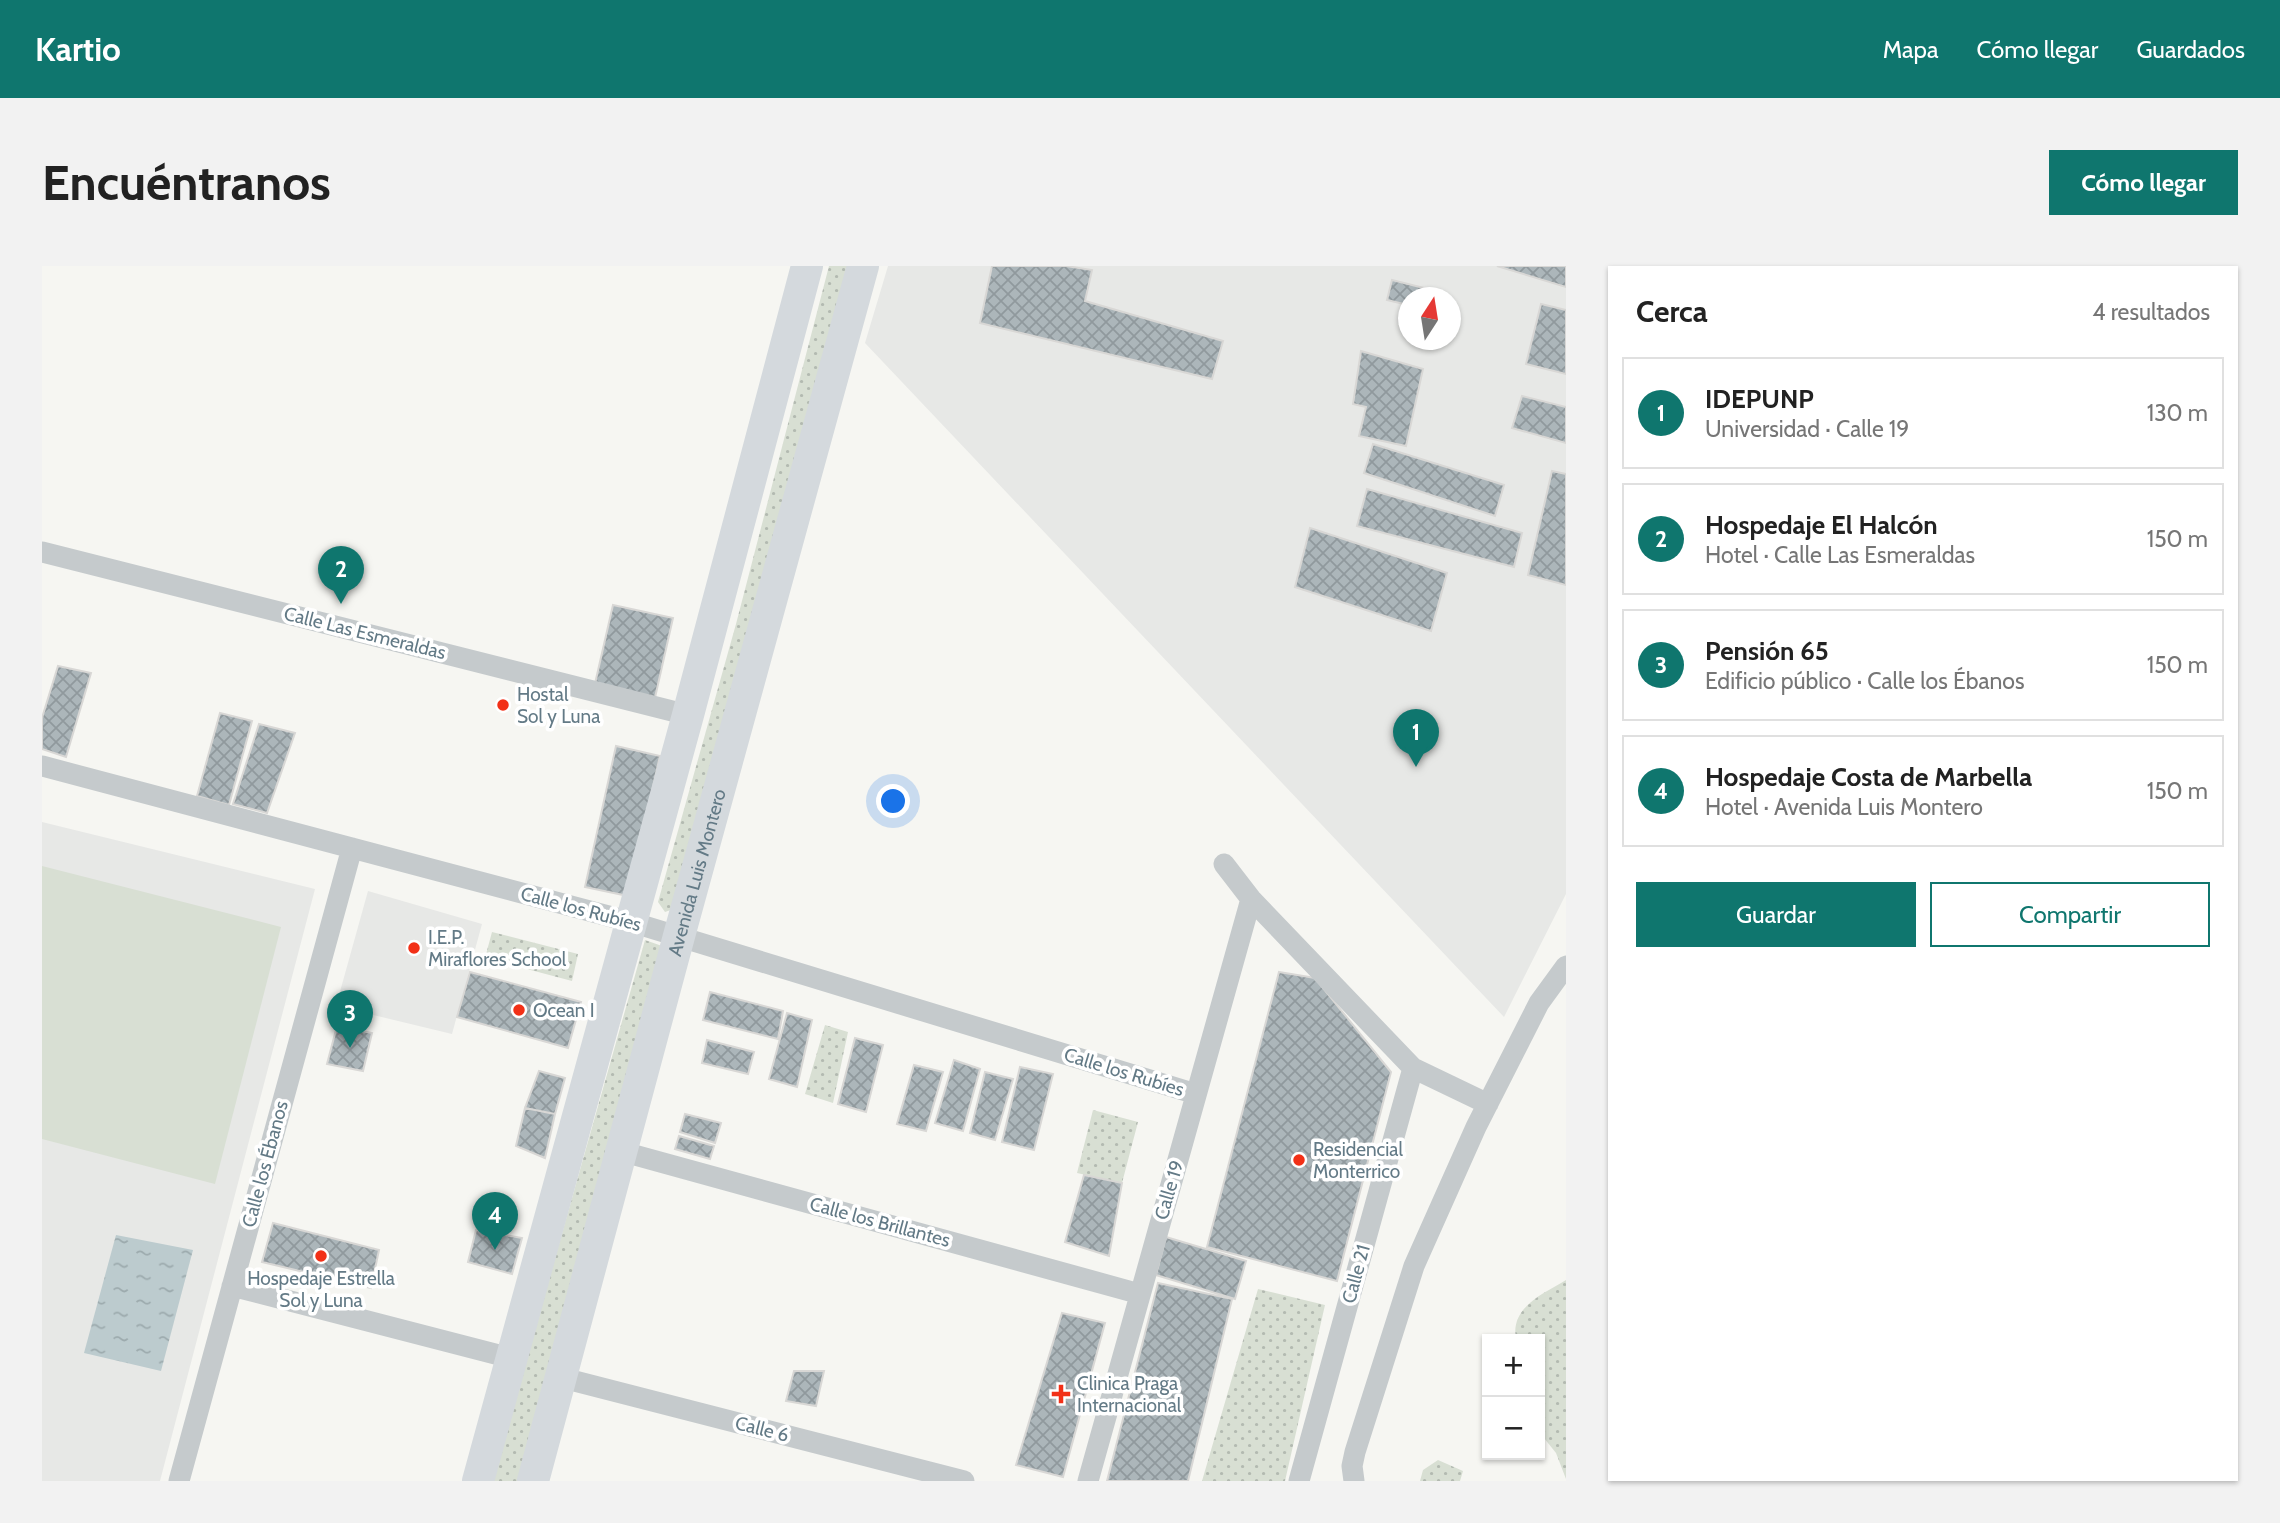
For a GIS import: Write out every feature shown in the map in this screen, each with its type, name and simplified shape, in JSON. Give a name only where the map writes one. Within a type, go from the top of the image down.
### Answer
[{"type":"main road","points":[[478,1481],[688,715],[807,266]]},
{"type":"main road","name":"Avenida Luis Montero","points":[[533,1481],[678,936],[863,266]]},
{"type":"street","name":"Calle Las Esmeraldas","points":[[42,552],[688,715]]},
{"type":"street","name":"Calle los Rubíes","points":[[42,766],[631,922],[1196,1094]]},
{"type":"street","name":"Calle los Ébanos","points":[[179,1481],[352,848]]},
{"type":"street","points":[[1224,864],[1251,899],[1413,1068],[1488,1104]]},
{"type":"street","name":"Calle 19","points":[[1088,1481],[1251,899]]},
{"type":"street","points":[[1354,1481],[1352,1466],[1355,1452],[1414,1266],[1488,1104],[1539,1003],[1566,965]]},
{"type":"street","name":"Calle 21","points":[[1299,1481],[1413,1068]]},
{"type":"street","name":"Calle los Brillantes","points":[[620,1151],[1140,1294]]},
{"type":"street","points":[[232,1286],[511,1358]]},
{"type":"street","name":"Calle 6","points":[[559,1377],[964,1481]]},
{"type":"shaded area","points":[[829,266],[854,266],[679,907],[665,912],[658,902],[736,624]]},
{"type":"shaded area","points":[[888,266],[1566,266],[1566,894],[1504,1017],[865,343]]},
{"type":"shaded area","points":[[42,822],[315,889],[160,1481],[42,1481]]},
{"type":"shaded area","points":[[42,866],[281,927],[215,1184],[42,1139]]},
{"type":"shaded area","name":"I.E.P. Miraflores School","points":[[368,891],[482,924],[452,1034],[336,1006]]},
{"type":"shaded area","points":[[492,932],[578,954],[572,981],[485,958]]},
{"type":"shaded area","points":[[645,940],[662,946],[518,1481],[492,1481]]},
{"type":"shaded area","points":[[825,1025],[848,1032],[833,1103],[805,1094]]},
{"type":"shaded area","points":[[1093,1110],[1138,1122],[1122,1183],[1077,1173]]},
{"type":"shaded area","points":[[1566,1280],[1566,1479],[1556,1453],[1545,1439],[1545,1334],[1516,1334],[1518,1318],[1538,1296]]},
{"type":"shaded area","points":[[1258,1289],[1325,1305],[1285,1481],[1202,1481]]},
{"type":"shaded area","points":[[1438,1460],[1463,1471],[1460,1481],[1420,1481],[1423,1470]]},
{"type":"water","points":[[116,1235],[193,1250],[161,1371],[84,1353]]},
{"type":"building","points":[[992,266],[1066,266],[1092,270],[1085,301],[1223,341],[1212,379],[980,323]]},
{"type":"building","points":[[1497,266],[1566,266],[1566,287]]},
{"type":"building","points":[[1392,280],[1420,287],[1398,287],[1398,303],[1387,300]]},
{"type":"building","points":[[1541,304],[1566,310],[1566,374],[1526,364]]},
{"type":"building","points":[[1361,351],[1423,369],[1406,446],[1359,436],[1366,407],[1353,404]]},
{"type":"building","points":[[1522,396],[1566,407],[1566,443],[1512,428]]},
{"type":"building","points":[[1373,444],[1504,485],[1495,516],[1364,473]]},
{"type":"building","points":[[1552,471],[1566,474],[1566,585],[1528,575]]},
{"type":"building","points":[[1367,489],[1522,533],[1514,567],[1357,526]]},
{"type":"building","points":[[1310,528],[1447,573],[1431,631],[1295,587]]},
{"type":"building","points":[[613,605],[673,618],[654,702],[594,688]]},
{"type":"building","points":[[58,666],[91,673],[66,757],[42,749],[42,718]]},
{"type":"building","points":[[220,713],[252,721],[229,805],[197,796]]},
{"type":"building","points":[[259,724],[295,733],[267,813],[233,804]]},
{"type":"building","points":[[616,746],[660,756],[628,896],[585,887]]},
{"type":"building","name":"Ocean I","points":[[470,972],[581,1002],[568,1048],[457,1017]]},
{"type":"building","name":"Residencial Monterrico","points":[[1279,972],[1315,978],[1391,1072],[1337,1281],[1207,1247]]},
{"type":"building","points":[[710,992],[783,1011],[778,1039],[703,1020]]},
{"type":"building","points":[[787,1013],[812,1020],[797,1087],[769,1079]]},
{"type":"building","points":[[337,1026],[372,1033],[363,1071],[327,1064]]},
{"type":"building","points":[[855,1038],[883,1045],[866,1112],[838,1104]]},
{"type":"building","points":[[707,1040],[754,1052],[748,1074],[702,1063]]},
{"type":"building","points":[[954,1060],[980,1069],[963,1131],[935,1123]]},
{"type":"building","points":[[914,1065],[943,1072],[926,1131],[897,1124]]},
{"type":"building","points":[[1020,1067],[1053,1074],[1034,1150],[1002,1142]]},
{"type":"building","points":[[539,1071],[565,1078],[555,1114],[525,1108]]},
{"type":"building","points":[[985,1072],[1013,1079],[995,1140],[970,1133]]},
{"type":"building","points":[[525,1108],[555,1114],[545,1158],[516,1146]]},
{"type":"building","points":[[685,1114],[721,1123],[715,1143],[680,1132]]},
{"type":"building","points":[[679,1136],[714,1146],[710,1159],[675,1149]]},
{"type":"building","points":[[1084,1175],[1122,1183],[1109,1256],[1065,1242]]},
{"type":"building","name":"Hospedaje Estrella Sol y Luna","points":[[273,1223],[379,1250],[371,1288],[262,1262]]},
{"type":"building","points":[[476,1230],[522,1238],[512,1274],[468,1262]]},
{"type":"building","points":[[1166,1237],[1246,1261],[1235,1299],[1156,1275]]},
{"type":"building","points":[[1158,1283],[1232,1299],[1188,1481],[1107,1481]]},
{"type":"building","name":"Clinica Praga Internacional","points":[[1062,1313],[1105,1323],[1063,1477],[1016,1465]]},
{"type":"building","points":[[794,1371],[824,1371],[816,1406],[786,1401]]},
{"type":"place","name":"Hospedaje El Halcón","points":[[341,604]]},
{"type":"place","name":"Hostal Sol y Luna","points":[[503,705]]},
{"type":"place","name":"IDEPUNP","points":[[1416,767]]},
{"type":"place","name":"I.E.P. Miraflores School","points":[[414,948]]},
{"type":"place","name":"Ocean I","points":[[519,1010]]},
{"type":"place","name":"Pensión 65","points":[[350,1048]]},
{"type":"place","name":"Residencial Monterrico","points":[[1299,1160]]},
{"type":"place","name":"Hospedaje Costa de Marbella","points":[[495,1250]]},
{"type":"place","name":"Hospedaje Estrella Sol y Luna","points":[[321,1256]]},
{"type":"place","name":"Clinica Praga Internacional","points":[[1061,1394]]}]
